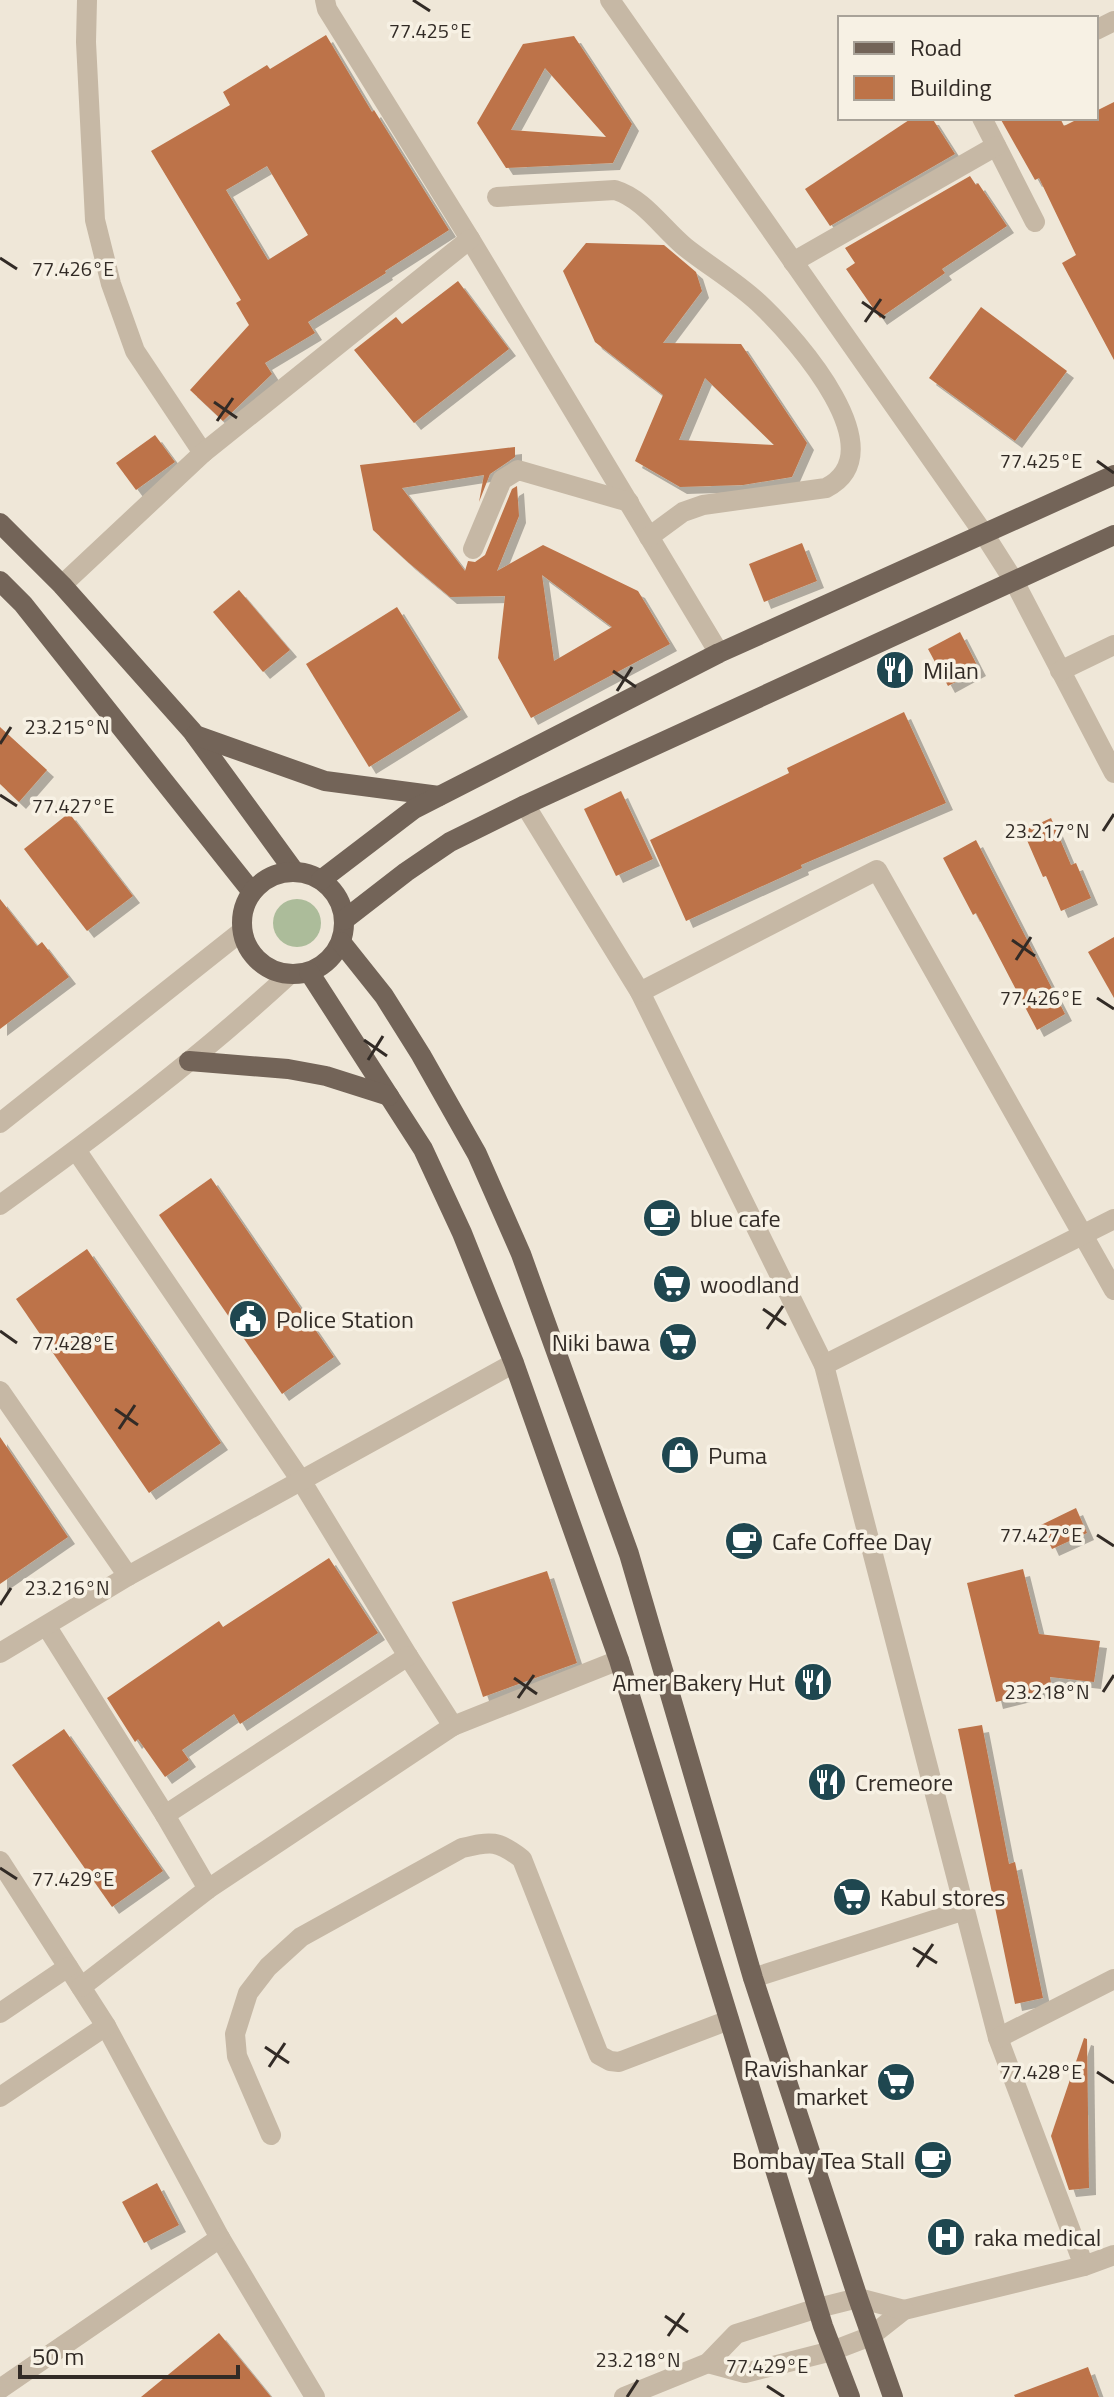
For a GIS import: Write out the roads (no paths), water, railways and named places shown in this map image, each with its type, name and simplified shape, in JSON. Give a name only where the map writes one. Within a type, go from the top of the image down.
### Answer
[{"type":"main road","points":[[321,880],[414,809],[439,796],[719,653],[1114,475]]},
{"type":"main road","points":[[0,523],[62,585],[195,735],[294,871]]},
{"type":"main road","points":[[344,920],[450,842],[1114,535]]},
{"type":"main road","points":[[0,581],[23,604],[252,892]]},
{"type":"main road","points":[[195,735],[325,781],[439,796]]},
{"type":"main road","points":[[294,871],[321,880],[338,897],[344,920],[341,942],[328,960],[299,973],[268,968],[251,952],[242,931],[243,911],[252,892],[280,873],[294,871]]},
{"type":"main road","points":[[341,942],[384,996],[421,1055],[477,1154],[521,1254],[629,1554],[753,1978],[893,2397]]},
{"type":"main road","points":[[299,973],[389,1096],[423,1149],[462,1233],[514,1363],[619,1660],[818,2308],[850,2397]]},
{"type":"main road","points":[[189,1061],[288,1069],[326,1076],[389,1096]]},
{"type":"street","points":[[87,0],[86,42],[95,220],[111,284],[135,351],[203,453]]},
{"type":"street","points":[[325,0],[327,9],[470,239],[719,653]]},
{"type":"street","points":[[610,0],[984,534],[1014,581],[1114,773]]},
{"type":"street","points":[[983,120],[1035,222]]},
{"type":"street","points":[[793,262],[996,146]]},
{"type":"street","points":[[497,197],[615,190],[628,194],[687,249],[761,305],[806,354],[836,397],[849,433],[850,462],[839,482],[826,488],[703,505],[683,512],[649,537]]},
{"type":"street","points":[[62,585],[203,453],[470,239]]},
{"type":"street","points":[[473,549],[502,480],[518,470],[629,502]]},
{"type":"street","points":[[1060,671],[1114,645]]},
{"type":"street","points":[[525,805],[640,992],[824,1365],[998,2038],[1084,2266]]},
{"type":"street","points":[[640,992],[877,870],[1114,1290]]},
{"type":"street","points":[[0,1123],[242,931]]},
{"type":"street","points":[[0,1205],[76,1150],[299,973]]},
{"type":"street","points":[[76,1150],[302,1482],[453,1726]]},
{"type":"street","points":[[824,1365],[1114,1219]]},
{"type":"street","points":[[0,1653],[128,1576],[514,1363]]},
{"type":"street","points":[[0,1391],[128,1576]]},
{"type":"street","points":[[47,1627],[208,1889]]},
{"type":"street","points":[[165,1815],[408,1656]]},
{"type":"street","points":[[81,1987],[208,1889],[453,1726],[619,1660]]},
{"type":"street","points":[[271,2135],[237,2056],[235,2034],[248,1993],[268,1967],[301,1937],[462,1848],[487,1842],[505,1845],[522,1859],[599,2055],[619,2062],[729,2020]]},
{"type":"street","points":[[0,1861],[106,2026],[220,2238],[315,2397]]},
{"type":"street","points":[[753,1978],[965,1910]]},
{"type":"street","points":[[0,2013],[68,1967]]},
{"type":"street","points":[[998,2038],[1114,1979]]},
{"type":"street","points":[[0,2097],[106,2026]]},
{"type":"street","points":[[0,2389],[220,2238]]},
{"type":"street","points":[[708,2363],[745,2373],[832,2351],[871,2336],[904,2310],[1113,2257]]},
{"type":"street","points":[[624,2397],[708,2363],[736,2334],[818,2308],[858,2298],[904,2310]]},
{"type":"place","name":"Milan","points":[[895,670]]},
{"type":"place","name":"blue cafe","points":[[662,1218]]},
{"type":"place","name":"woodland","points":[[672,1284]]},
{"type":"place","name":"Police Station","points":[[248,1319]]},
{"type":"place","name":"Niki bawa","points":[[678,1342]]},
{"type":"place","name":"Puma","points":[[680,1455]]},
{"type":"place","name":"Cafe Coffee Day","points":[[744,1541]]},
{"type":"place","name":"Amer Bakery Hut","points":[[813,1682]]},
{"type":"place","name":"Cremeore","points":[[827,1782]]},
{"type":"place","name":"Kabul stores","points":[[852,1897]]},
{"type":"place","name":"Ravishankar market","points":[[896,2082]]},
{"type":"place","name":"Bombay Tea Stall","points":[[933,2160]]},
{"type":"place","name":"raka medical","points":[[946,2237]]}]
